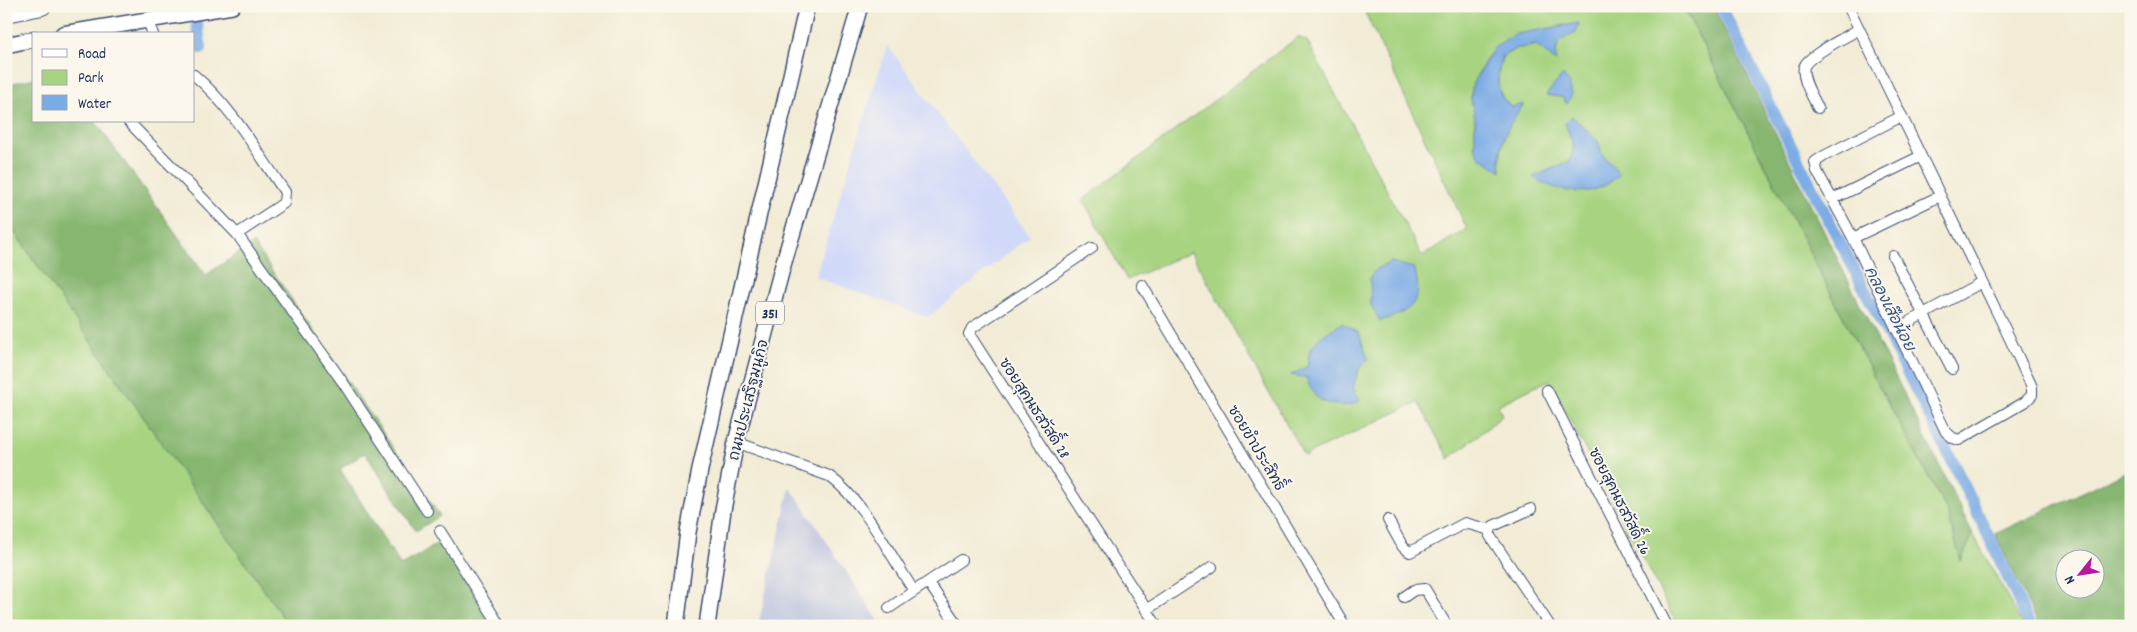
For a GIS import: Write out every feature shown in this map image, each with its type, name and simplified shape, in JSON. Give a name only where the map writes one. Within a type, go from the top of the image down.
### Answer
[{"type":"highway","points":[[6,13],[42,6]]},
{"type":"main road","points":[[75,32],[232,6]]},
{"type":"main road","name":"ถนนประเสริฐมนูกิจ","points":[[707,626],[723,510],[736,442],[783,265],[860,6]]},
{"type":"main road","name":"ถนนประเสริฐมนูกิจ","points":[[676,626],[688,532],[701,466],[807,7]]},
{"type":"main road","points":[[6,45],[32,39]]},
{"type":"street","points":[[1848,6],[1902,116],[2032,387],[2032,395],[2025,402],[1959,440],[1946,432],[1852,238],[1817,171],[1815,162],[1902,116]]},
{"type":"street","points":[[148,19],[152,32]]},
{"type":"street","points":[[1818,108],[1805,79],[1804,68],[1809,59],[1859,30]]},
{"type":"street","points":[[195,76],[213,91],[225,106],[285,192],[284,203],[237,234]]},
{"type":"street","points":[[129,122],[237,234],[342,381],[427,511]]},
{"type":"street","points":[[1833,200],[1921,156]]},
{"type":"street","points":[[1852,238],[1940,196]]},
{"type":"street","name":"ซอยสุคนธสวัสดิ์ 28","points":[[1092,248],[972,328],[969,334],[1156,626]]},
{"type":"street","points":[[1892,256],[1952,369]]},
{"type":"street","points":[[1896,329],[1982,282]]},
{"type":"street","name":"ซอยขำประสิทธิ์","points":[[1142,285],[1345,626]]},
{"type":"street","name":"ซอยสุคนธสวัสดิ์ 26","points":[[1547,390],[1667,626]]},
{"type":"street","points":[[736,442],[829,476],[841,484],[856,500],[914,591]]},
{"type":"street","points":[[1531,509],[1499,522],[1490,530],[1490,536],[1550,626]]},
{"type":"street","points":[[1388,520],[1403,547],[1410,552],[1465,523],[1490,530]]},
{"type":"street","points":[[440,531],[500,626]]},
{"type":"street","points":[[889,608],[962,560]]},
{"type":"street","points":[[1146,610],[1212,567]]},
{"type":"street","points":[[928,582],[958,626]]},
{"type":"street","points":[[1404,597],[1414,590],[1425,589],[1446,626]]},
{"type":"shaded area","points":[[887,45],[1030,236],[928,317],[815,277]]},
{"type":"shaded area","points":[[790,487],[807,512],[882,626],[758,626]]},
{"type":"green space","points":[[1362,6],[1683,6],[1874,377],[1947,511],[1961,560],[1973,534],[2023,626],[1678,626],[1549,380],[1498,405],[1502,416],[1449,459],[1418,402],[1304,456],[1191,252],[1127,280],[1083,200],[1298,37],[1307,41],[1422,256],[1467,229]],"holes":[[[1564,25],[1576,33],[1559,42],[1556,61],[1536,45],[1515,49],[1502,57],[1498,78],[1499,90],[1511,107],[1523,105],[1505,136],[1501,152],[1501,171],[1475,148],[1475,119],[1471,98],[1473,83],[1488,56],[1516,34],[1543,31]],[[1563,75],[1566,103],[1562,97],[1546,95]],[[1565,123],[1598,141],[1602,155],[1613,165],[1534,177],[1570,161],[1574,146]],[[1310,348],[1368,359],[1358,371],[1353,388],[1359,401],[1316,397],[1306,377],[1292,375],[1307,367]]]},
{"type":"green space","points":[[1683,6],[1713,6],[1973,534],[1961,561],[1947,511],[1874,377]]},
{"type":"green space","points":[[32,78],[32,122],[96,122],[206,275],[253,243],[440,516],[416,531],[365,453],[340,469],[401,566],[441,541],[494,626],[376,626],[375,624],[358,621],[351,626],[289,626],[6,220],[6,85]]},
{"type":"green space","points":[[6,220],[289,626],[6,626]]},
{"type":"green space","points":[[2125,472],[2131,483],[2131,626],[2039,626],[1995,534]]},
{"type":"water","points":[[1579,23],[1576,33],[1559,43],[1556,62],[1536,45],[1515,49],[1502,57],[1498,78],[1499,90],[1511,107],[1524,104],[1513,119],[1502,144],[1501,171],[1480,157],[1475,148],[1475,119],[1471,98],[1473,83],[1494,48],[1516,34]]},
{"type":"water","points":[[1563,75],[1569,83],[1572,94],[1567,104],[1562,97],[1546,95]]},
{"type":"water","points":[[1572,116],[1598,141],[1602,155],[1613,165],[1619,175],[1599,188],[1577,192],[1566,191],[1555,188],[1533,177],[1570,161],[1574,146],[1565,123]]},
{"type":"water","points":[[1391,262],[1414,268],[1418,289],[1413,304],[1400,314],[1380,321],[1371,305],[1370,277],[1377,269]]},
{"type":"water","points":[[1342,323],[1359,333],[1368,359],[1358,371],[1353,388],[1360,401],[1343,406],[1324,402],[1312,391],[1306,377],[1291,375],[1307,367],[1314,344]]},
{"type":"waterway","points":[[194,6],[201,48]]},
{"type":"waterway","name":"คลองเสือน้อย","points":[[1721,6],[1956,469],[2030,626]]}]
